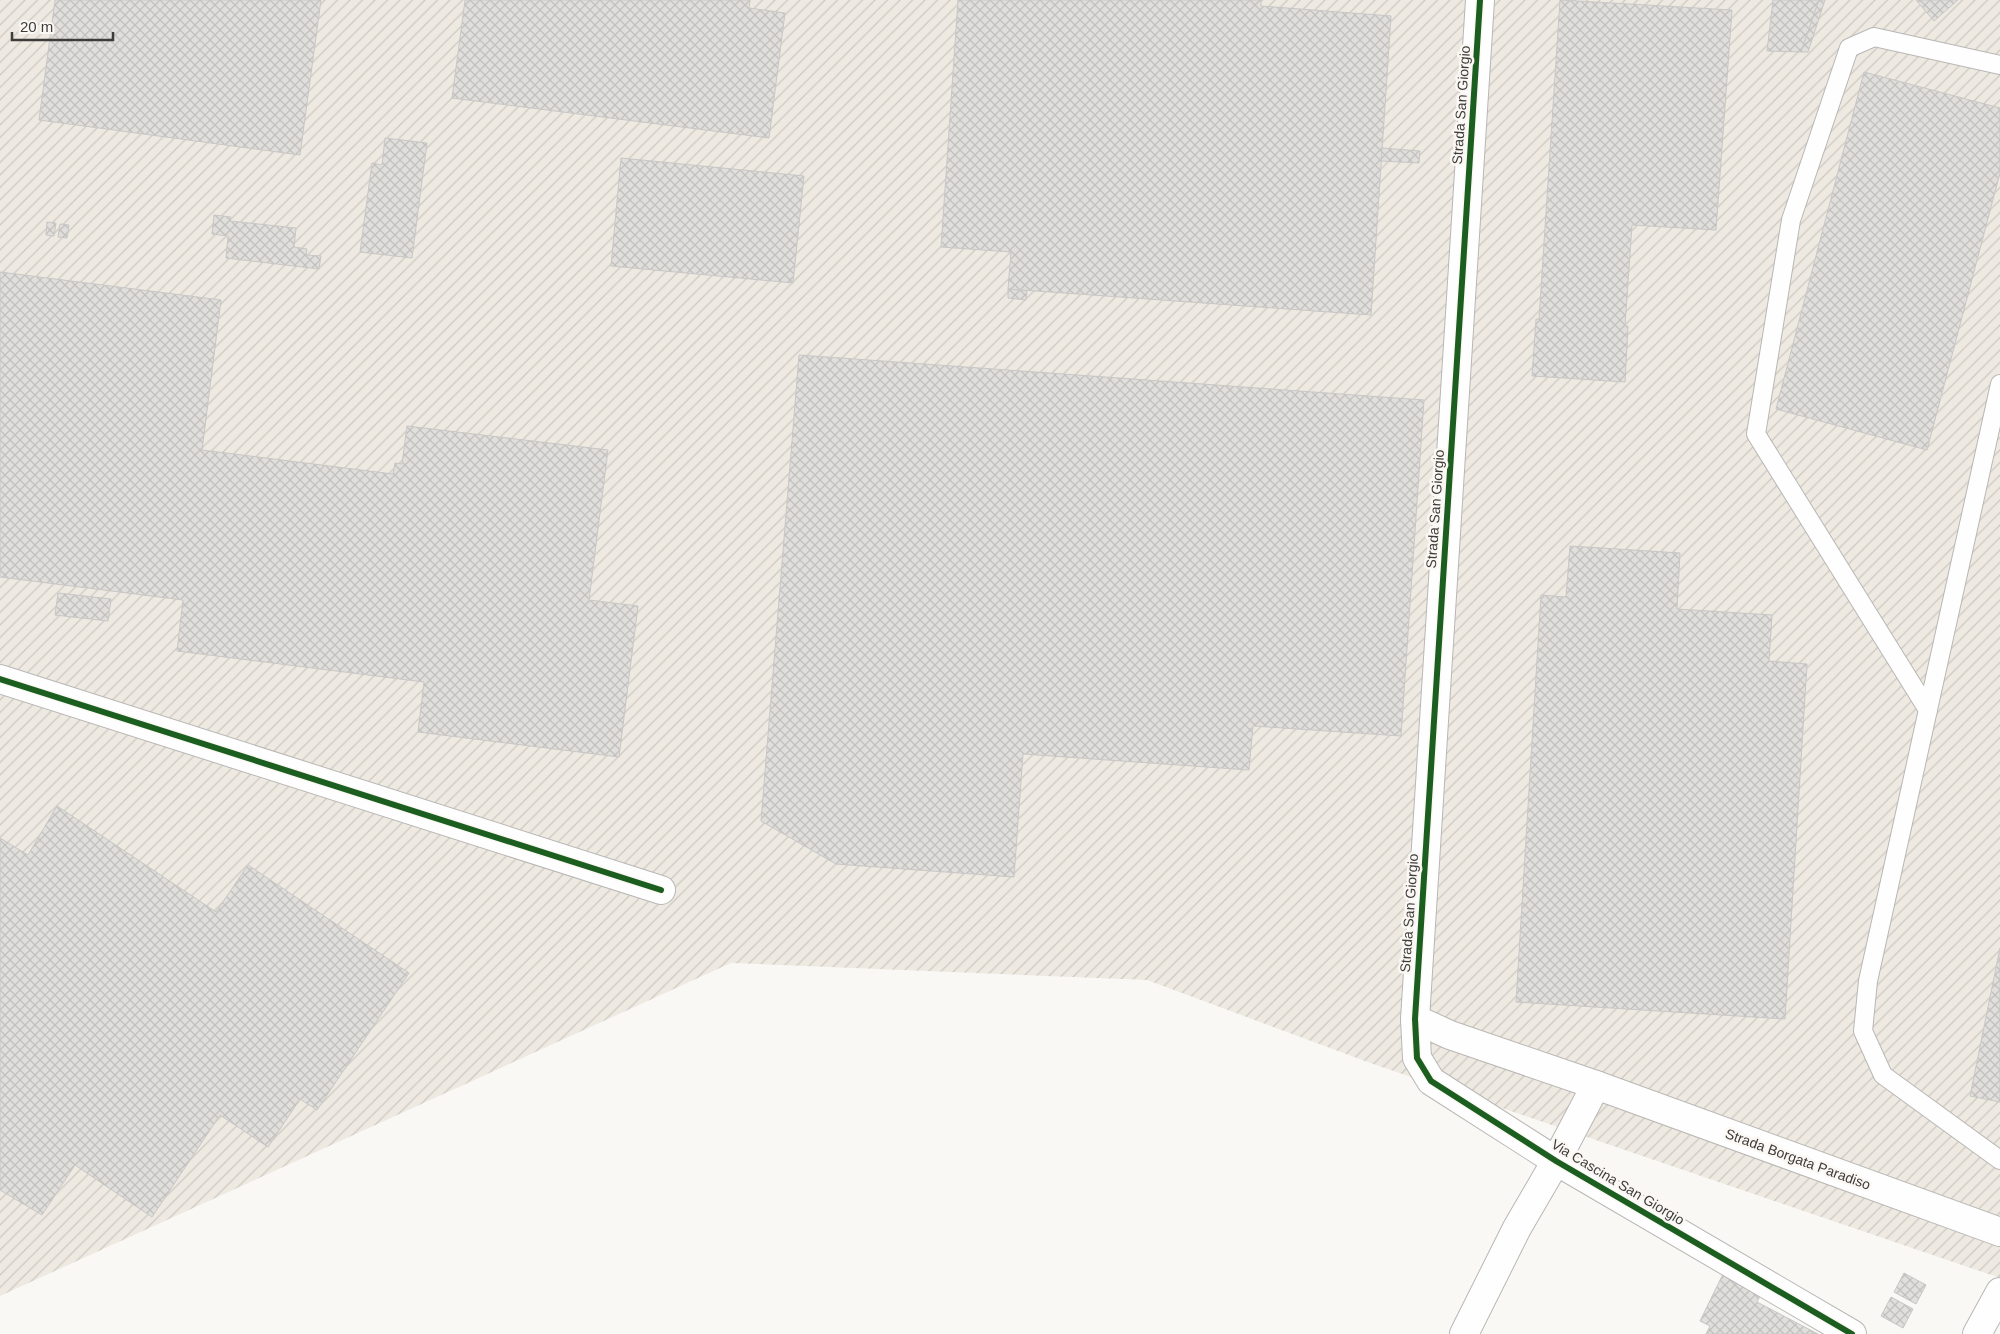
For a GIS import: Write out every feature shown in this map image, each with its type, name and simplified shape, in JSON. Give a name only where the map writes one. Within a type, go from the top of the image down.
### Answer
[{"type":"street","name":"Strada San Giorgio","points":[[1415,1019],[1480,0]]},
{"type":"street","points":[[0,679],[661,890]]},
{"type":"street","name":"Strada Borgata Paradiso","points":[[1415,1019],[1450,1035],[1596,1085],[2000,1232]]},
{"type":"street","name":"Via Cascina San Giorgio","points":[[1415,1019],[1417,1058],[1431,1081],[1556,1161],[1852,1334]]},
{"type":"street","points":[[1464,1334],[1516,1228],[1556,1161],[1596,1085]]},
{"type":"street","points":[[1977,1334],[2000,1292]]},
{"type":"lane","points":[[1928,710],[1756,434],[1791,220],[1849,48],[1874,37],[2000,65]]},
{"type":"lane","points":[[2000,384],[1868,981],[1863,1031],[1883,1075],[2000,1160]]},
{"type":"shaded area","points":[[0,0],[2000,0],[2000,1278],[1373,1064],[1147,980],[731,963],[0,1296]]},
{"type":"building","points":[[55,0],[321,0],[300,155],[39,120]]},
{"type":"building","points":[[465,0],[750,0],[749,8],[785,13],[769,138],[452,98]]},
{"type":"building","points":[[958,0],[1261,0],[1261,6],[1391,16],[1371,315],[1008,289],[1011,252],[941,247]]},
{"type":"building","points":[[1560,0],[1732,10],[1716,230],[1632,225],[1625,326],[1628,326],[1625,382],[1532,376],[1536,319],[1539,319]]},
{"type":"building","points":[[1773,0],[1819,0],[1801,52],[1767,51]]},
{"type":"building","points":[[1819,0],[1825,0],[1808,52],[1801,52]]},
{"type":"building","points":[[1916,0],[1958,0],[1934,21]]},
{"type":"building","points":[[1864,72],[2000,108],[2000,173],[1927,450],[1776,409]]},
{"type":"building","points":[[385,138],[427,143],[412,258],[360,252],[372,163],[382,165]]},
{"type":"building","points":[[1382,148],[1420,151],[1419,163],[1381,161]]},
{"type":"building","points":[[621,158],[804,176],[793,283],[611,266]]},
{"type":"building","points":[[214,215],[231,217],[230,221],[296,228],[294,247],[307,249],[306,255],[321,256],[319,269],[226,258],[228,236],[212,234]]},
{"type":"building","points":[[47,222],[56,223],[54,236],[46,235]]},
{"type":"building","points":[[60,224],[69,225],[67,238],[58,237]]},
{"type":"building","points":[[0,272],[221,300],[202,450],[393,474],[395,463],[402,464],[407,426],[608,450],[589,600],[638,606],[619,757],[418,732],[424,682],[177,651],[183,600],[0,577]]},
{"type":"building","points":[[1008,289],[1027,291],[1026,300],[1008,298]]},
{"type":"building","points":[[799,355],[1424,400],[1401,736],[1253,726],[1249,770],[1023,754],[1014,877],[836,864],[761,821]]},
{"type":"building","points":[[1570,546],[1680,553],[1677,609],[1772,615],[1769,661],[1807,664],[1785,1019],[1516,1002],[1541,595],[1566,597]]},
{"type":"building","points":[[58,593],[111,599],[108,621],[55,615]]},
{"type":"building","points":[[57,806],[216,912],[248,865],[409,973],[317,1110],[300,1099],[268,1147],[220,1115],[152,1217],[75,1165],[42,1215],[0,1190],[0,838],[28,855]]},
{"type":"building","points":[[2000,948],[2000,1102],[1970,1096]]},
{"type":"building","points":[[1724,1272],[1762,1292],[1757,1302],[1818,1334],[1706,1334],[1710,1326],[1700,1321]]},
{"type":"building","points":[[1904,1273],[1926,1285],[1916,1304],[1894,1292]]},
{"type":"building","points":[[1891,1297],[1913,1309],[1903,1328],[1881,1316]]},
{"type":"cycle path","points":[[1480,0],[1415,1019],[1417,1058],[1431,1081],[1556,1161],[1852,1334]]},
{"type":"cycle path","points":[[0,679],[661,890]]}]
